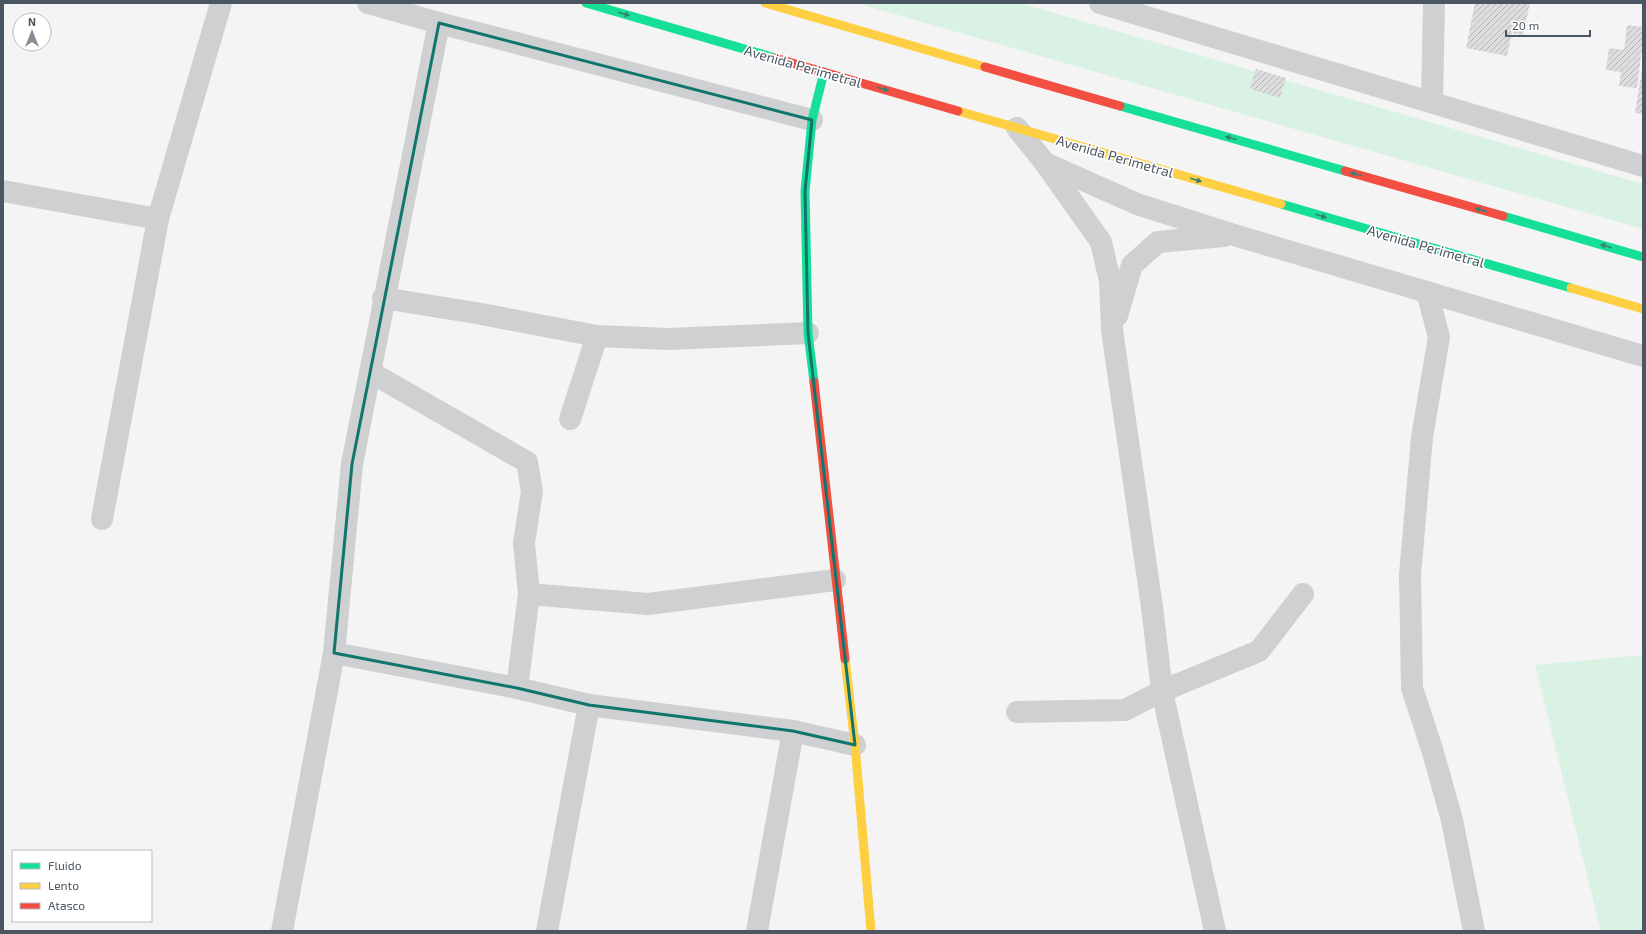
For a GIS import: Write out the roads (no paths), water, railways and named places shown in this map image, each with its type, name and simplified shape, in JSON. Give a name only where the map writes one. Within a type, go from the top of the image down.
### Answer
[{"type":"main road","name":"Avenida Perimetral","points":[[586,3],[1643,309]]},
{"type":"main road","points":[[765,3],[1643,257]]},
{"type":"main road","points":[[824,72],[812,120],[806,192],[808,332],[835,580],[855,744],[871,931]]},
{"type":"street","points":[[102,519],[158,219],[221,3]]},
{"type":"street","points":[[368,3],[439,23],[812,120]]},
{"type":"street","points":[[1100,3],[1643,166]]},
{"type":"street","points":[[1432,102],[1434,3]]},
{"type":"street","points":[[282,931],[334,653],[352,464],[383,298],[439,23]]},
{"type":"street","points":[[1017,128],[1045,163],[1101,242],[1110,281],[1112,330],[1152,607],[1162,691],[1215,931]]},
{"type":"street","points":[[1045,163],[1137,204],[1234,235],[1643,356]]},
{"type":"street","points":[[3,191],[158,219]]},
{"type":"street","points":[[1112,330],[1132,266],[1158,242],[1234,235]]},
{"type":"street","points":[[1427,292],[1439,337],[1422,437],[1410,575],[1412,688],[1432,749],[1452,820],[1474,931]]},
{"type":"street","points":[[383,298],[476,313],[597,336],[669,340],[808,332]]},
{"type":"street","points":[[570,420],[597,336]]},
{"type":"street","points":[[370,372],[527,462],[532,491],[524,543],[529,594],[517,688]]},
{"type":"street","points":[[529,594],[648,604],[835,580]]},
{"type":"street","points":[[1017,712],[1125,710],[1162,691],[1259,651],[1303,594]]},
{"type":"street","points":[[334,653],[517,688],[589,705],[793,731],[855,744]]},
{"type":"street","points":[[547,931],[589,705]]},
{"type":"street","points":[[757,931],[793,731]]}]
